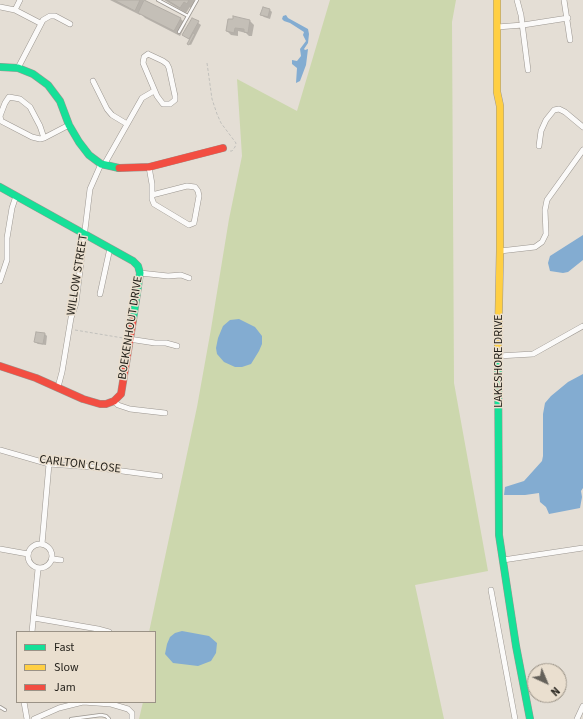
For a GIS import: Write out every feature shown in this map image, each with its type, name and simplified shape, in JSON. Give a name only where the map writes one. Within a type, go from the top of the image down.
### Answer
[{"type":"street","points":[[15,10],[20,0]]},
{"type":"street","name":"LAKESHORE DRIVE","points":[[497,0],[498,92],[500,106],[498,535],[516,646],[530,719]]},
{"type":"street","points":[[516,0],[523,25],[522,31],[528,70]]},
{"type":"street","points":[[564,0],[568,18],[570,40]]},
{"type":"street","points":[[0,8],[15,10],[40,23]]},
{"type":"street","points":[[18,68],[40,23],[46,17],[58,17],[70,24]]},
{"type":"street","points":[[498,28],[568,18]]},
{"type":"street","points":[[148,54],[167,64],[172,78],[175,100],[172,104],[165,105],[158,99],[154,91],[143,63],[144,57],[148,54]]},
{"type":"street","points":[[0,67],[18,68],[33,74],[48,85],[60,101],[69,125],[78,142],[89,155],[102,164],[121,169],[149,167],[223,148]]},
{"type":"street","points":[[93,81],[107,109],[112,115],[127,124]]},
{"type":"street","name":"WILLOW STREET","points":[[58,388],[69,330],[76,303],[90,190],[102,164],[142,98],[154,91]]},
{"type":"street","points":[[44,138],[30,107],[20,99],[9,97],[0,118],[2,121],[32,137],[39,139],[44,138],[69,125]]},
{"type":"street","points":[[539,146],[541,132],[546,120],[554,110],[559,109],[565,112],[583,127]]},
{"type":"street","points":[[500,251],[535,247],[542,242],[546,234],[545,210],[547,200],[583,150]]},
{"type":"street","points":[[149,167],[152,184],[152,195],[152,198],[156,206],[189,225],[194,223],[199,196],[198,191],[194,187],[187,186],[152,195]]},
{"type":"street","name":"BOEKENHOUT DRIVE","points":[[0,187],[133,261],[138,266],[140,273],[121,394],[114,402]]},
{"type":"street","points":[[0,281],[6,260],[8,232],[12,208],[16,196]]},
{"type":"street","points":[[100,294],[110,248]]},
{"type":"street","points":[[140,273],[189,278]]},
{"type":"street","points":[[498,356],[533,354],[583,326]]},
{"type":"street","points":[[129,339],[166,343],[177,346]]},
{"type":"street","points":[[0,366],[22,372],[82,399],[100,404],[114,402],[130,409],[165,413]]},
{"type":"street","name":"CARLTON CLOSE","points":[[0,450],[49,464],[92,467],[160,476]]},
{"type":"street","points":[[42,544],[49,464]]},
{"type":"street","points":[[42,544],[50,548],[53,559],[49,566],[45,568],[38,568],[31,565],[28,554],[35,545],[42,544]]},
{"type":"street","points":[[503,560],[583,548]]},
{"type":"street","points":[[0,549],[28,554]]},
{"type":"street","points":[[53,559],[61,560]]},
{"type":"street","points":[[32,631],[38,568]]},
{"type":"street","points":[[491,590],[515,719]]},
{"type":"street","points":[[34,618],[105,631]]},
{"type":"street","points":[[24,703],[27,719]]},
{"type":"street","points":[[34,719],[59,708],[79,703]]},
{"type":"street","points":[[97,703],[111,704],[128,709],[132,713],[132,719]]},
{"type":"street","points":[[577,719],[583,706]]},
{"type":"lane","points":[[158,0],[188,16]]},
{"type":"lane","points":[[179,32],[197,0]]},
{"type":"lane","points":[[0,707],[5,710]]},
{"type":"lane","points":[[71,719],[106,716],[109,719]]},
{"type":"path","points":[[207,63],[212,99],[217,114],[221,123],[236,144],[232,151],[228,152],[223,148]]},
{"type":"path","points":[[69,330],[129,339]]},
{"type":"green space","points":[[330,0],[456,0],[452,22],[454,383],[488,571],[415,585],[444,719],[139,719],[143,703],[156,703],[156,631],[149,631],[197,407],[229,219],[242,156],[237,79],[297,111]]},
{"type":"water","points":[[286,15],[288,18],[308,29],[309,34],[308,43],[304,49],[308,49],[306,65],[300,81],[296,83],[297,68],[292,64],[292,60],[297,61],[301,56],[300,49],[306,41],[303,35],[304,32],[282,19],[283,16]]},
{"type":"water","points":[[583,235],[583,260],[568,272],[563,273],[550,271],[548,263],[550,256]]},
{"type":"water","points":[[239,319],[255,327],[262,336],[262,344],[251,364],[242,367],[235,367],[224,362],[217,354],[216,348],[223,326],[230,320]]},
{"type":"water","points":[[583,374],[583,488],[581,491],[582,497],[580,508],[549,514],[546,507],[540,502],[539,493],[504,495],[505,487],[524,481],[542,461],[543,414],[545,403],[568,382]]},
{"type":"water","points":[[182,631],[209,636],[217,643],[216,653],[211,661],[198,666],[173,663],[165,654],[167,644],[170,637],[175,633]]},
{"type":"building","points":[[114,0],[140,0],[135,11]]},
{"type":"building","points":[[144,0],[181,18],[174,31],[138,13]]},
{"type":"building","points":[[167,0],[189,0],[187,4],[184,2],[180,8]]},
{"type":"building","points":[[263,7],[270,9],[268,17],[260,15]]},
{"type":"building","points":[[233,16],[250,20],[248,33],[244,32],[244,29],[235,28],[234,33],[226,31],[228,19],[233,19]]},
{"type":"building","points":[[192,18],[199,21],[189,39],[182,35]]},
{"type":"building","points":[[193,33],[195,34],[189,45],[187,44]]},
{"type":"building","points":[[36,332],[45,333],[43,344],[34,342]]},
{"type":"traffic: fast","points":[[0,67],[18,68],[33,74],[48,85],[60,101],[69,125],[89,155],[101,164],[119,168]]},
{"type":"traffic: fast","points":[[0,187],[133,261],[138,266],[140,273],[133,320]]},
{"type":"traffic: fast","points":[[498,349],[499,535],[516,646],[530,719]]},
{"type":"traffic: slow","points":[[497,0],[497,92],[500,106],[498,349]]},
{"type":"traffic: jam","points":[[119,168],[149,167],[223,148]]},
{"type":"traffic: jam","points":[[0,366],[36,378],[83,399],[100,404],[106,404],[114,401],[121,394],[133,320]]}]
